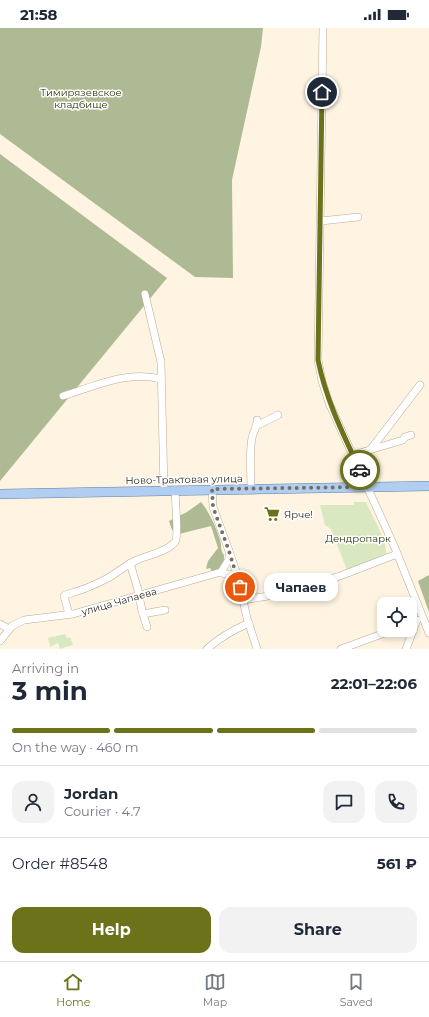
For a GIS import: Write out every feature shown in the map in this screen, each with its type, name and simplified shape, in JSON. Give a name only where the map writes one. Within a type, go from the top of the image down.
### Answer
[{"type":"main road","name":"Ново-Трактовая улица","points":[[0,494],[429,486]]},
{"type":"street","points":[[323,28],[318,360],[322,382],[329,403],[397,554],[409,597]]},
{"type":"street","points":[[321,221],[358,217]]},
{"type":"street","points":[[144,294],[161,362],[164,490]]},
{"type":"street","points":[[63,396],[127,377],[150,376],[161,378]]},
{"type":"street","points":[[371,449],[420,385]]},
{"type":"street","points":[[251,489],[252,436],[257,423],[278,415]]},
{"type":"street","points":[[353,454],[403,440],[405,437],[411,435]]},
{"type":"street","points":[[212,489],[213,507],[237,574],[257,649]]},
{"type":"street","points":[[69,614],[64,595],[102,581],[130,563],[160,551],[175,542],[177,538],[177,517],[175,490]]},
{"type":"street","points":[[229,551],[228,560],[221,572],[226,574],[237,574]]},
{"type":"street","points":[[243,600],[268,596],[340,576],[397,554]]},
{"type":"street","points":[[130,563],[147,627]]},
{"type":"street","name":"улица Чапаева","points":[[0,641],[9,629],[18,622],[32,618],[69,614],[221,572]]},
{"type":"street","points":[[143,614],[165,610]]},
{"type":"street","points":[[417,621],[429,633]]},
{"type":"street","points":[[207,649],[217,639],[249,623]]},
{"type":"street","points":[[0,624],[9,629]]},
{"type":"street","points":[[341,649],[377,636]]},
{"type":"street","points":[[406,649],[410,637]]},
{"type":"green space","name":"Тимирязевское кладбище","points":[[0,28],[263,28],[261,47],[232,180],[233,278],[195,277],[0,134]]},
{"type":"green space","points":[[0,154],[167,278],[0,481]]},
{"type":"green space","points":[[201,502],[215,525],[224,555],[222,567],[212,572],[210,568],[206,569],[208,561],[218,548],[211,526],[179,534],[172,530],[169,521],[187,512]]},
{"type":"green space","name":"Дендропарк","points":[[354,502],[366,502],[385,544],[386,556],[347,570],[331,529],[325,525],[320,505],[354,505]]},
{"type":"green space","points":[[429,575],[429,612],[418,581]]},
{"type":"green space","points":[[65,634],[67,638],[70,637],[73,645],[60,649],[58,643],[50,647],[48,638],[55,636],[56,638],[56,636]]},
{"type":"way so far","points":[[240,587],[237,574],[213,507],[212,489],[368,487],[360,470]]},
{"type":"place","name":"Ярче!","points":[[272,514]]},
{"type":"place","name":"Чапаев","points":[[240,587]]},
{"type":"route","points":[[322,92],[318,360],[322,382],[329,403],[360,470]]}]
